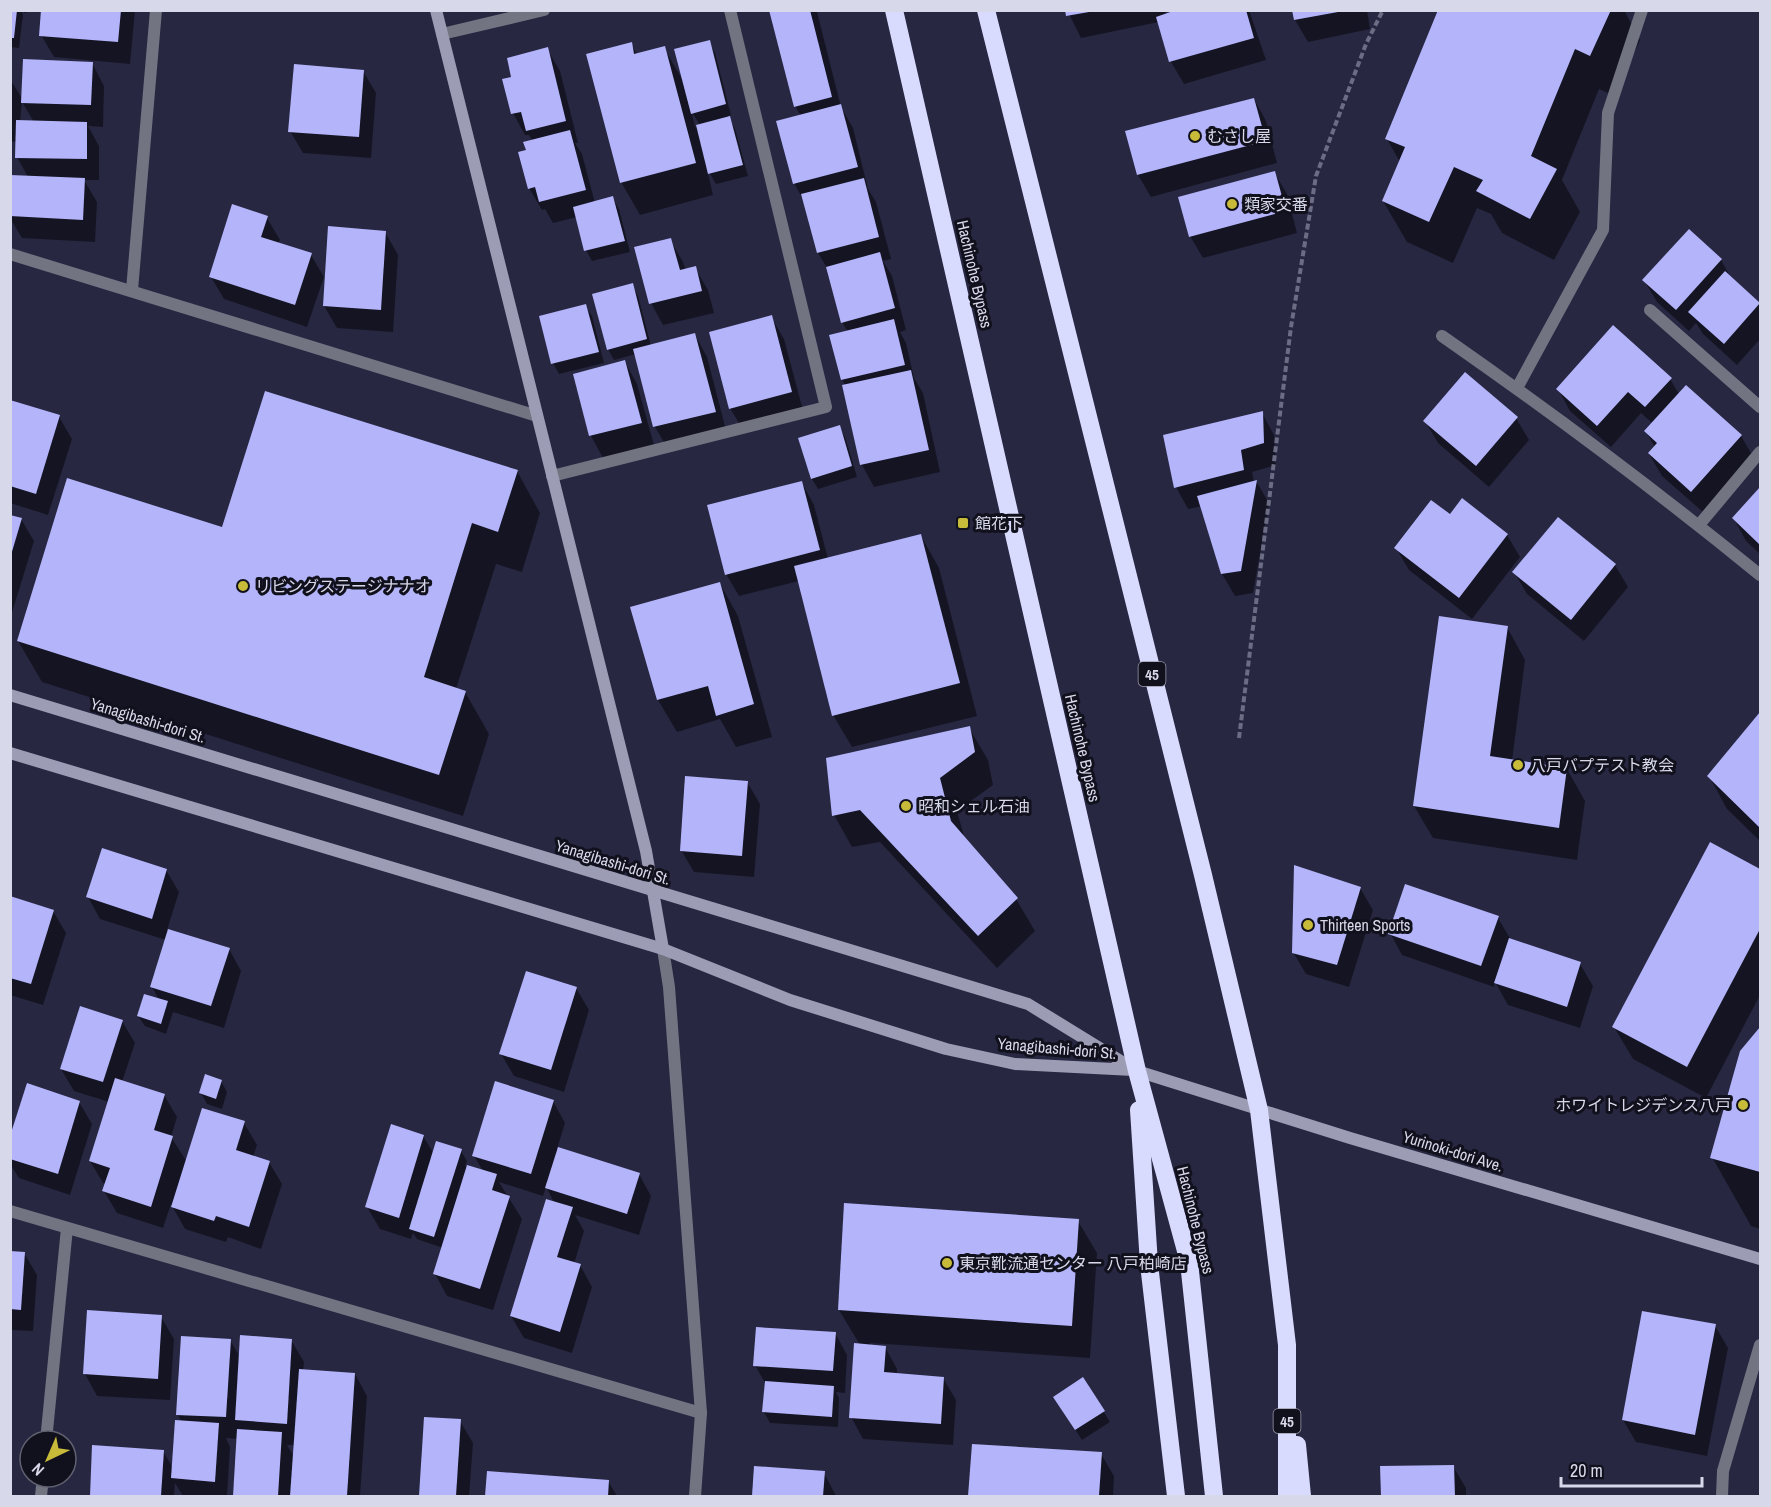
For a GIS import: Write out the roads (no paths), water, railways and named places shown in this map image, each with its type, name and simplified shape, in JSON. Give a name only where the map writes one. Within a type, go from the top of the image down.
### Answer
[{"type":"highway","name":"Hachinohe Bypass","points":[[894,10],[1137,1071],[1189,1262],[1214,1497]]},
{"type":"highway","name":"45","points":[[986,10],[1203,875],[1259,1110],[1287,1344],[1287,1497]]},
{"type":"highway","points":[[1137,1071],[1149,1264],[1176,1497]]},
{"type":"highway","points":[[1287,1344],[1302,1497]]},
{"type":"street","points":[[132,290],[156,10]]},
{"type":"street","points":[[436,10],[646,851],[653,891],[669,987],[701,1413],[695,1497]]},
{"type":"street","points":[[442,34],[544,10]]},
{"type":"street","points":[[552,477],[826,407],[730,10]]},
{"type":"street","points":[[1517,388],[1603,230],[1608,113],[1642,10]]},
{"type":"street","points":[[10,254],[537,416]]},
{"type":"street","points":[[1650,310],[1761,407]]},
{"type":"street","points":[[1442,336],[1517,388],[1699,525],[1761,575]]},
{"type":"street","points":[[1699,525],[1761,453]]},
{"type":"street","name":"Yanagibashi-dori St.","points":[[10,695],[1028,1004],[1137,1071]]},
{"type":"street","name":"Yanagibashi-dori St.","points":[[10,753],[663,949],[790,1000],[946,1049],[1016,1064],[1137,1071]]},
{"type":"street","name":"Yurinoki-dori Ave.","points":[[1137,1071],[1259,1110],[1761,1259]]},
{"type":"street","points":[[10,1211],[701,1413]]},
{"type":"street","points":[[47,1429],[68,1228]]},
{"type":"street","points":[[1722,1497],[1724,1471],[1761,1345]]},
{"type":"place","name":"むさし屋","points":[[1195,136]]},
{"type":"place","name":"類家交番","points":[[1232,204]]},
{"type":"place","name":"館花下","points":[[963,523]]},
{"type":"place","name":"リビングステージナナオ","points":[[243,586]]},
{"type":"place","name":"八戸バプテスト教会","points":[[1518,765]]},
{"type":"place","name":"昭和シェル石油","points":[[906,806]]},
{"type":"place","name":"Thirteen Sports","points":[[1308,925]]},
{"type":"place","name":"ホワイトレジデンス八戸","points":[[1743,1105]]},
{"type":"place","name":"東京靴流通センター 八戸柏崎店","points":[[947,1263]]}]
